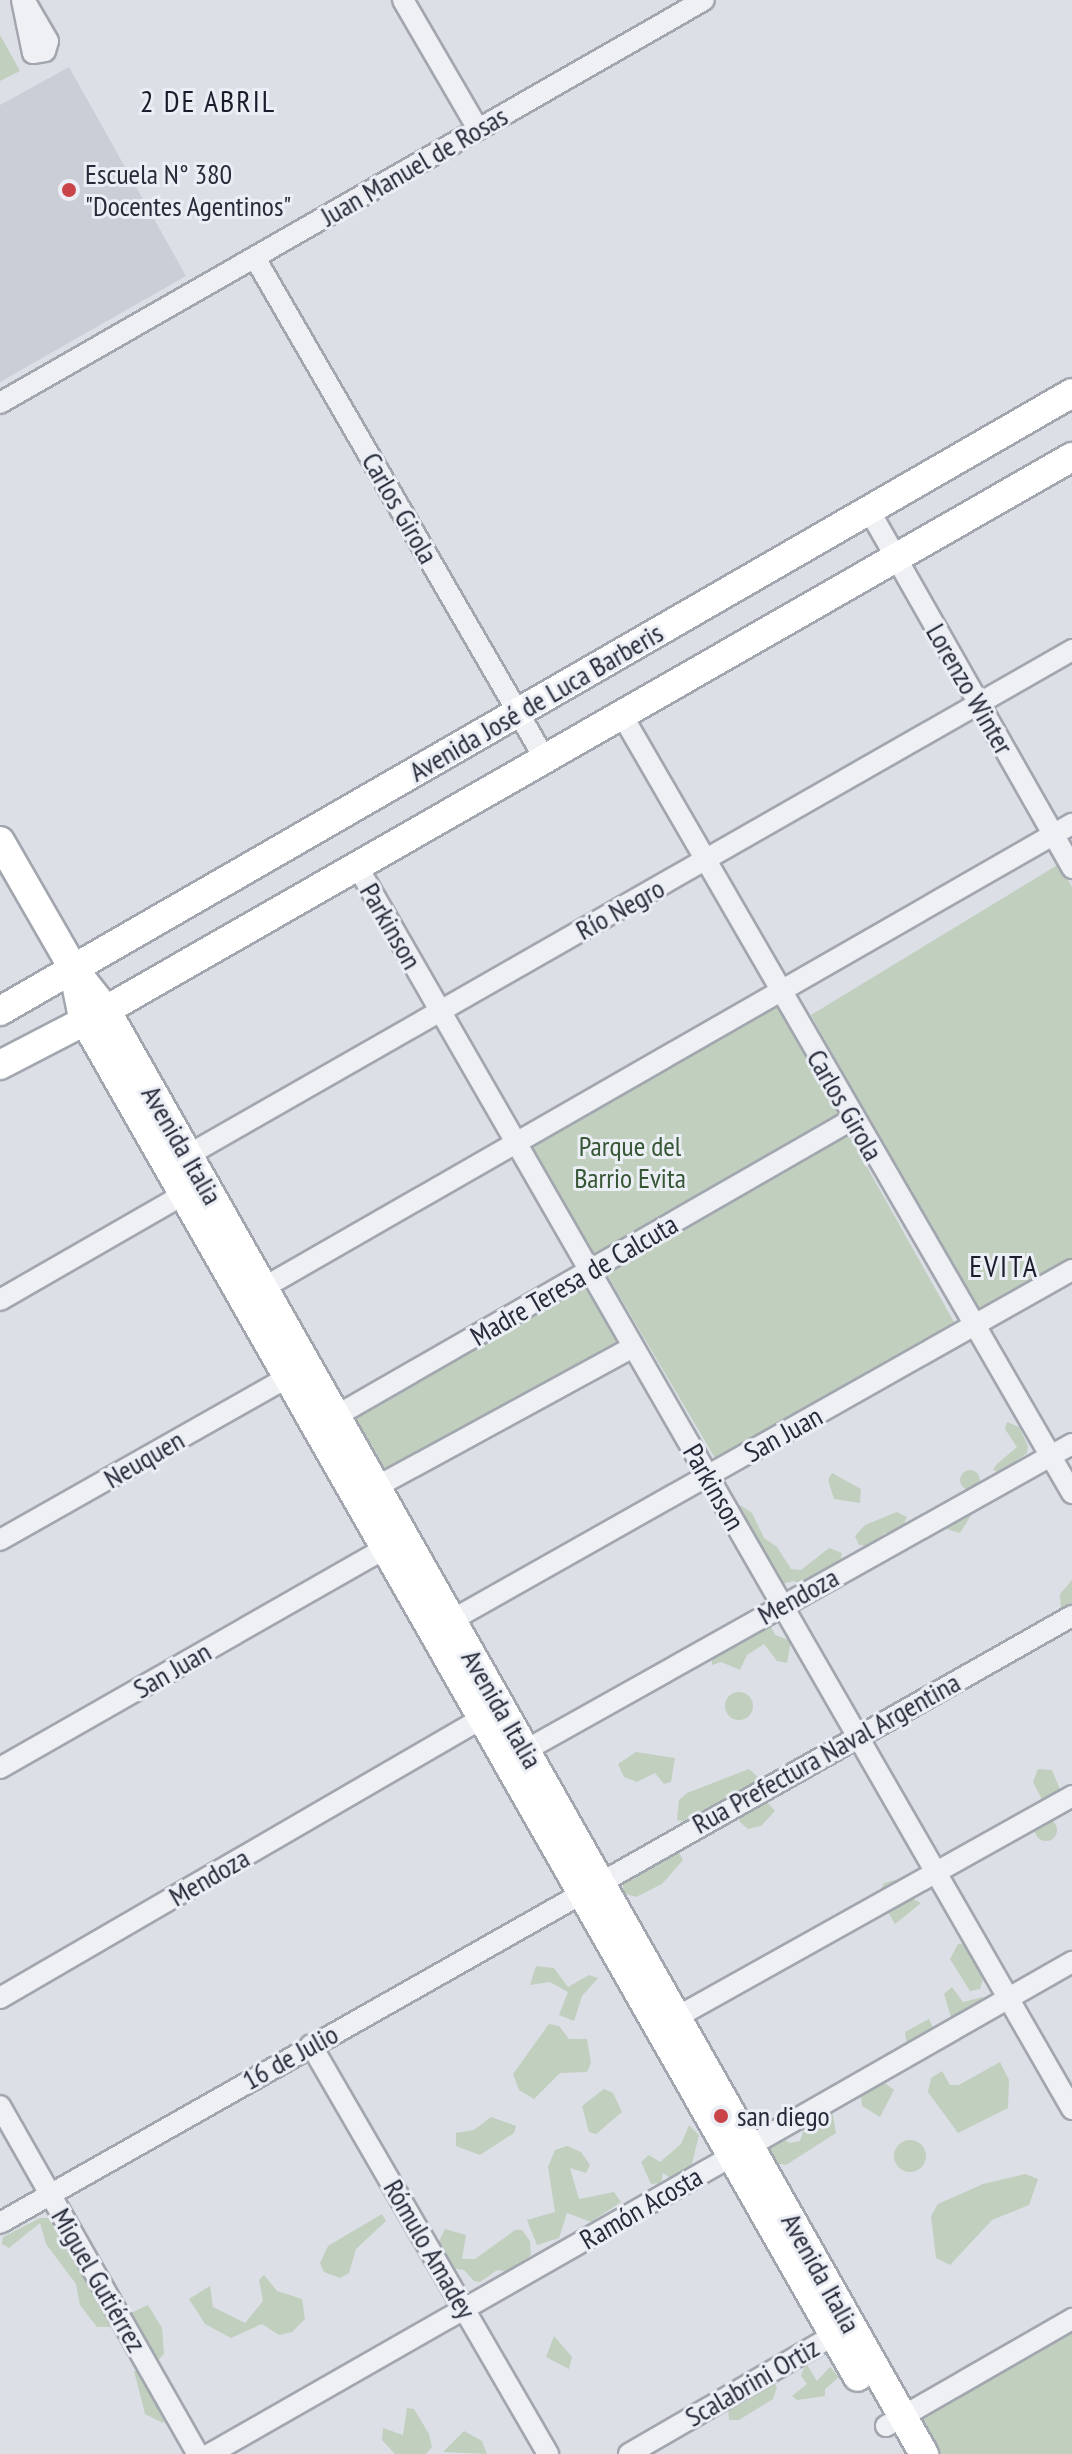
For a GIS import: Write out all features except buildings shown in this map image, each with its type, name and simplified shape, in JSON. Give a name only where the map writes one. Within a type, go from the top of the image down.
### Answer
[{"type":"main road","name":"Avenida José de Luca Barberis","points":[[0,1011],[1072,393]]},
{"type":"main road","name":"Avenida José de Luca Barberis","points":[[0,1065],[357,866],[1072,457]]},
{"type":"main road","name":"Avenida Italia","points":[[0,841],[194,1189],[288,1377],[452,1620],[492,1713],[526,1750],[591,1887],[677,2017],[834,2335],[894,2421],[924,2454]]},
{"type":"main road","name":"Avenida Italia","points":[[194,1189],[263,1288],[336,1416],[385,1548],[492,1713],[894,2421],[902,2454]]},
{"type":"street","points":[[403,0],[478,129]]},
{"type":"street","name":"Juan Manuel de Rosas","points":[[0,403],[704,0]]},
{"type":"street","name":"Carlos Girola","points":[[255,258],[545,759]]},
{"type":"street","name":"Lorenzo Winter","points":[[869,510],[1072,868]]},
{"type":"street","name":"Río Negro","points":[[178,1161],[1072,650]]},
{"type":"street","name":"Carlos Girola","points":[[622,715],[1072,1493]]},
{"type":"street","points":[[263,1288],[1072,824]]},
{"type":"street","name":"Parkinson","points":[[357,866],[1072,2109]]},
{"type":"street","name":"Madre Teresa de Calcuta","points":[[336,1416],[853,1119]]},
{"type":"street","points":[[0,1300],[194,1189]]},
{"type":"street","name":"San Juan","points":[[452,1620],[976,1328],[1072,1270]]},
{"type":"street","points":[[366,1493],[633,1347]]},
{"type":"street","name":"Neuquen","points":[[0,1540],[288,1377]]},
{"type":"street","name":"Mendoza","points":[[526,1750],[1072,1444]]},
{"type":"street","name":"San Juan","points":[[0,1768],[385,1548]]},
{"type":"street","name":"Rua Prefectura Naval Argentina","points":[[591,1887],[856,1734],[1072,1616]]},
{"type":"street","name":"Mendoza","points":[[0,1998],[492,1713]]},
{"type":"street","points":[[677,2017],[1072,1796]]},
{"type":"street","name":"16 de Julio","points":[[0,2223],[591,1887]]},
{"type":"street","name":"Ramón Acosta","points":[[210,2454],[1072,1962]]},
{"type":"street","name":"Rómulo Amadey","points":[[311,2045],[548,2454]]},
{"type":"street","name":"Miguel Gutiérrez","points":[[0,2106],[198,2454]]},
{"type":"street","points":[[894,2421],[1072,2319]]},
{"type":"street","name":"Scalabrini Ortiz","points":[[629,2454],[834,2335]]},
{"type":"shaded area","name":"Escuela N° 380 \"Docentes Agentinos\"","points":[[69,67],[186,276],[0,382],[0,105]]},
{"type":"green space","points":[[0,35],[20,71],[0,81]]},
{"type":"green space","points":[[1059,864],[1072,887],[1072,1262],[975,1318],[811,1015]]},
{"type":"green space","name":"Parque del Barrio Evita","points":[[779,998],[847,1117],[591,1267],[518,1143]]},
{"type":"green space","points":[[849,1135],[954,1322],[715,1458],[607,1275]]},
{"type":"green space","points":[[585,1280],[623,1345],[376,1475],[347,1419]]},
{"type":"green space","points":[[1007,1422],[1019,1427],[1028,1446],[1027,1453],[1000,1473],[993,1470],[1017,1447],[1005,1429]]},
{"type":"green space","points":[[970,1470],[977,1473],[980,1480],[977,1487],[970,1490],[963,1487],[960,1480],[963,1473]]},
{"type":"green space","points":[[832,1473],[861,1489],[860,1503],[834,1499],[828,1480]]},
{"type":"green space","points":[[740,1505],[752,1513],[764,1538],[777,1547],[791,1569],[801,1570],[829,1548],[842,1553],[840,1563],[836,1569],[822,1570],[807,1588],[794,1581],[777,1585],[735,1510]]},
{"type":"green space","points":[[977,1506],[960,1533],[933,1525]]},
{"type":"green space","points":[[897,1512],[907,1517],[899,1534],[885,1533],[869,1546],[859,1545],[855,1536],[865,1525]]},
{"type":"green space","points":[[1072,1580],[1072,1607],[1061,1611],[1060,1594]]},
{"type":"green space","points":[[769,1622],[775,1635],[791,1641],[787,1663],[777,1661],[764,1644],[747,1655],[740,1670],[721,1662],[712,1665],[712,1651]]},
{"type":"green space","points":[[739,1692],[749,1696],[753,1706],[749,1716],[739,1720],[729,1716],[725,1706],[729,1696]]},
{"type":"green space","points":[[636,1752],[675,1758],[671,1782],[664,1784],[655,1773],[637,1782],[624,1777],[618,1764]]},
{"type":"green space","points":[[749,1769],[760,1779],[761,1795],[775,1811],[761,1826],[748,1829],[739,1821],[747,1801],[691,1823],[677,1820],[679,1800],[687,1793]]},
{"type":"green space","points":[[1038,1769],[1052,1770],[1061,1792],[1044,1803],[1033,1782]]},
{"type":"green space","points":[[1046,1819],[1054,1822],[1057,1830],[1054,1838],[1046,1841],[1038,1838],[1035,1830],[1038,1822]]},
{"type":"green space","points":[[677,1849],[683,1860],[662,1884],[636,1897],[623,1893],[623,1876]]},
{"type":"green space","points":[[899,1879],[909,1897],[921,1903],[895,1924],[878,1895],[884,1883]]},
{"type":"green space","points":[[968,1943],[983,1980],[980,1989],[970,1991],[950,1959],[958,1944]]},
{"type":"green space","points":[[536,1966],[554,1968],[568,1987],[589,1975],[598,1978],[582,1996],[574,2021],[559,2015],[568,1992],[550,1982],[530,1985]]},
{"type":"green space","points":[[952,1987],[963,2002],[983,1997],[985,2007],[958,2020],[951,2017],[944,1994]]},
{"type":"green space","points":[[929,2019],[934,2030],[908,2052],[905,2032]]},
{"type":"green space","points":[[549,2024],[559,2026],[569,2039],[587,2039],[591,2063],[587,2072],[560,2073],[534,2099],[519,2090],[513,2074]]},
{"type":"green space","points":[[1000,2062],[1009,2080],[1008,2108],[958,2133],[928,2092],[931,2078],[942,2071],[950,2085],[959,2085]]},
{"type":"green space","points":[[885,2083],[894,2090],[880,2117],[862,2106],[861,2096]]},
{"type":"green space","points":[[604,2089],[613,2093],[622,2112],[596,2134],[589,2132],[582,2106]]},
{"type":"green space","points":[[831,2104],[836,2133],[786,2165],[775,2163],[763,2142],[775,2135],[790,2143],[800,2141],[807,2119]]},
{"type":"green space","points":[[491,2117],[516,2126],[514,2133],[480,2155],[456,2146],[456,2133],[474,2130]]},
{"type":"green space","points":[[689,2125],[699,2135],[690,2172],[673,2180],[663,2173],[661,2183],[651,2184],[641,2162],[649,2155],[660,2162],[681,2144]]},
{"type":"green space","points":[[910,2140],[922,2144],[926,2156],[922,2168],[910,2172],[898,2168],[894,2156],[898,2144]]},
{"type":"green space","points":[[567,2146],[581,2152],[590,2165],[586,2173],[570,2168],[579,2199],[614,2192],[621,2202],[591,2222],[567,2213],[559,2238],[537,2245],[527,2220],[555,2212],[548,2167],[555,2150]]},
{"type":"green space","points":[[1025,2174],[1038,2179],[1029,2205],[992,2220],[950,2265],[936,2258],[931,2216],[938,2204],[983,2184]]},
{"type":"green space","points":[[382,2214],[386,2221],[356,2249],[349,2273],[340,2278],[324,2272],[320,2263],[328,2246]]},
{"type":"green space","points":[[40,2218],[54,2218],[93,2282],[94,2296],[111,2309],[110,2327],[97,2327],[80,2305],[76,2284],[46,2244],[40,2223],[9,2248],[2,2244],[3,2237]]},
{"type":"green space","points":[[445,2229],[466,2235],[462,2259],[475,2259],[515,2230],[522,2230],[530,2241],[531,2255],[511,2272],[497,2270],[480,2282],[474,2281],[464,2270],[450,2268],[436,2248]]},
{"type":"green space","points":[[264,2275],[277,2291],[302,2299],[305,2319],[292,2332],[279,2335],[262,2324],[231,2338],[205,2324],[189,2299],[210,2286],[213,2307],[245,2323],[263,2301],[259,2280]]},
{"type":"green space","points":[[148,2305],[162,2328],[164,2354],[155,2363],[130,2338],[131,2313]]},
{"type":"green space","points":[[1072,2329],[1072,2454],[933,2454],[913,2420]]},
{"type":"green space","points":[[554,2336],[572,2357],[569,2369],[546,2357]]},
{"type":"green space","points":[[806,2363],[817,2381],[830,2367],[839,2377],[825,2389],[825,2396],[797,2400],[792,2396],[807,2384],[801,2376]]},
{"type":"green space","points":[[134,2371],[141,2372],[168,2418],[163,2423],[145,2414]]},
{"type":"green space","points":[[771,2378],[777,2387],[773,2399],[739,2420],[729,2420],[728,2405],[747,2401]]},
{"type":"green space","points":[[407,2408],[414,2409],[429,2434],[432,2447],[426,2454],[395,2454],[382,2440],[383,2428],[403,2435]]},
{"type":"green space","points":[[464,2431],[482,2441],[487,2454],[443,2452]]},
{"type":"place","name":"Escuela N° 380 \"Docentes Agentinos\"","points":[[69,190]]},
{"type":"place","name":"san diego","points":[[721,2116]]},
{"type":"district","name":"2 DE ABRIL","points":[[208,101]]},
{"type":"district","name":"EVITA","points":[[1004,1266]]}]
